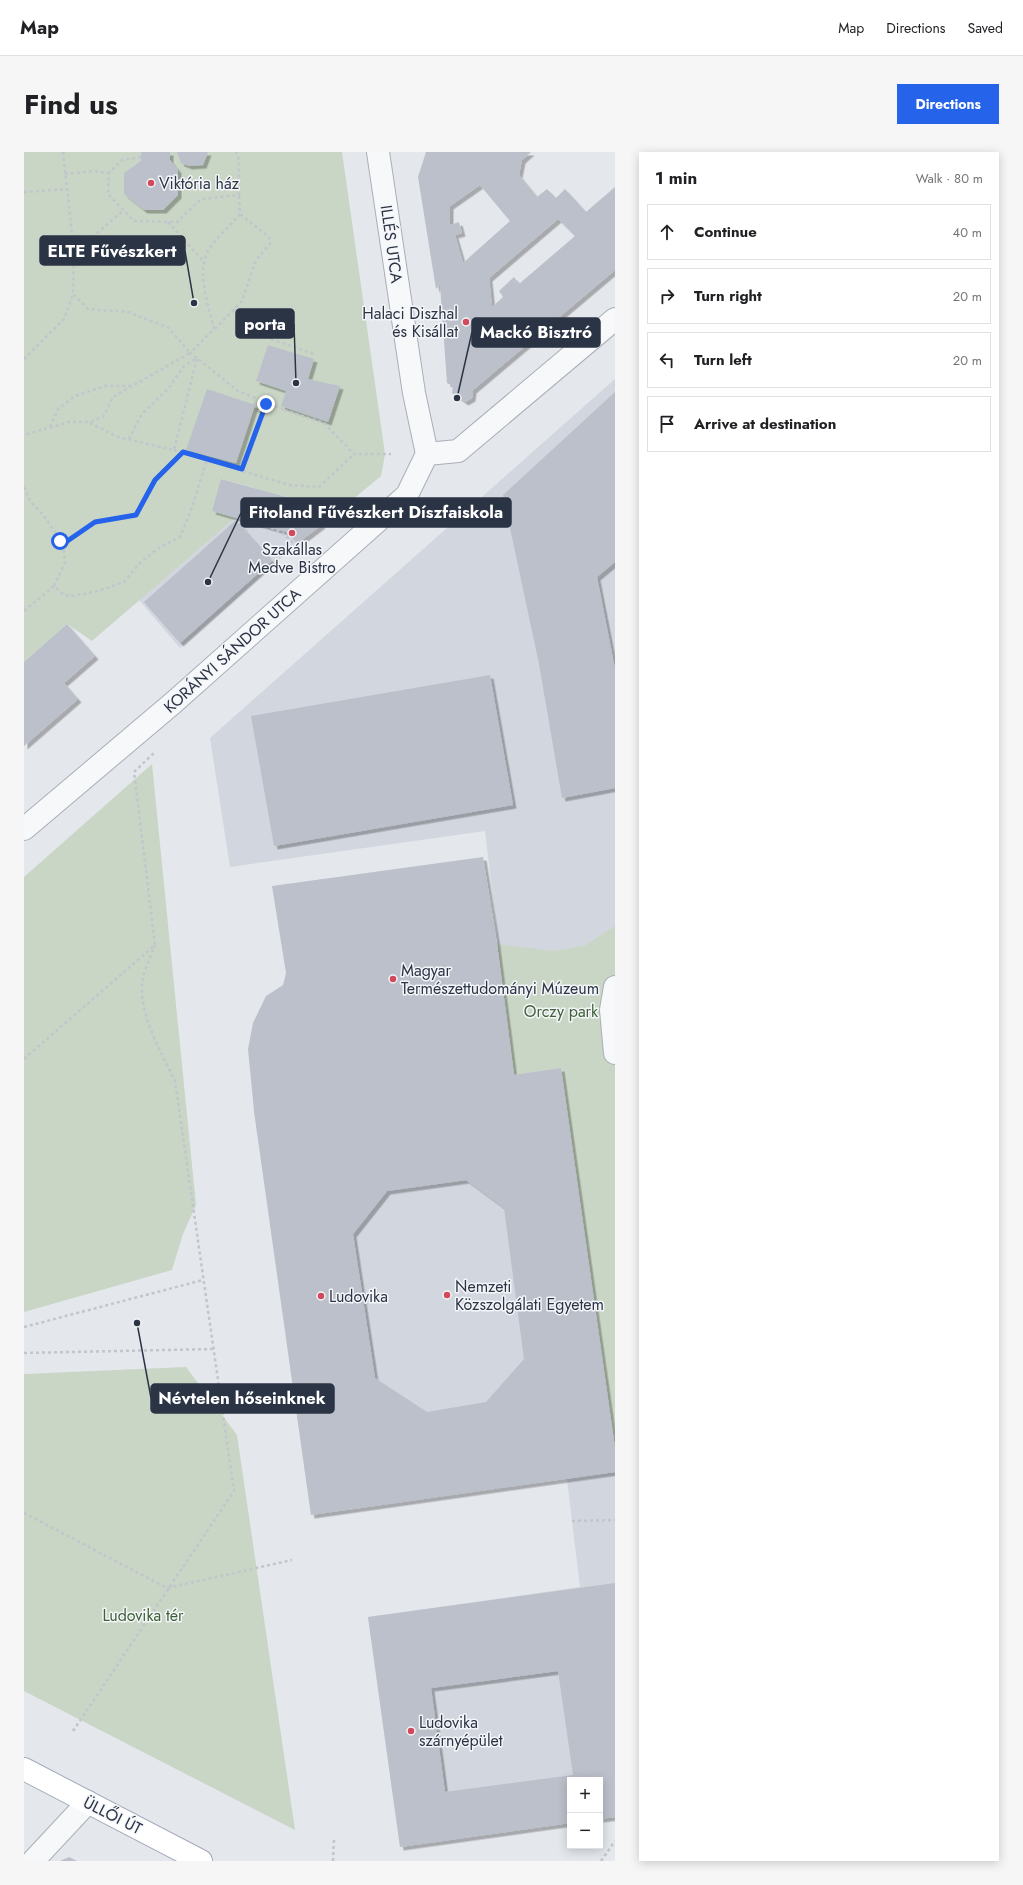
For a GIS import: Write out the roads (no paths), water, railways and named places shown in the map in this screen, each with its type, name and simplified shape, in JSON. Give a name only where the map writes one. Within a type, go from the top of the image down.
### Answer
[{"type":"main road","name":"ÜLLŐI ÚT","points":[[24,1769],[201,1861]]},
{"type":"street","name":"ILLÉS UTCA","points":[[381,154],[414,393],[426,454]]},
{"type":"street","points":[[426,454],[458,451],[615,319]]},
{"type":"street","name":"KORÁNYI SÁNDOR UTCA","points":[[24,829],[173,703],[407,495],[426,454]]},
{"type":"street","points":[[615,987],[611,1010],[615,1053]]},
{"type":"street","points":[[33,1861],[88,1802]]},
{"type":"place","name":"Viktória ház","points":[[151,183]]},
{"type":"place","name":"ELTE Fűvészkert","points":[[194,303]]},
{"type":"place","name":"Halaci Diszhal és Kisállat","points":[[466,322]]},
{"type":"place","name":"porta","points":[[296,383]]},
{"type":"place","name":"Mackó Bisztró","points":[[457,398]]},
{"type":"place","name":"Szakállas Medve Bistro","points":[[292,533]]},
{"type":"place","name":"Fitoland Fűvészkert Díszfaiskola","points":[[208,582]]},
{"type":"place","name":"Magyar Természettudományi Múzeum","points":[[393,979]]},
{"type":"place","name":"Nemzeti Közszolgálati Egyetem","points":[[447,1295]]},
{"type":"place","name":"Ludovika","points":[[321,1296]]},
{"type":"place","name":"Névtelen hőseinknek","points":[[137,1323]]},
{"type":"place","name":"Ludovika szárnyépület","points":[[411,1731]]},
{"type":"park label","name":"Orczy park","points":[[561,1011]]},
{"type":"park label","name":"Ludovika tér","points":[[143,1615]]}]
